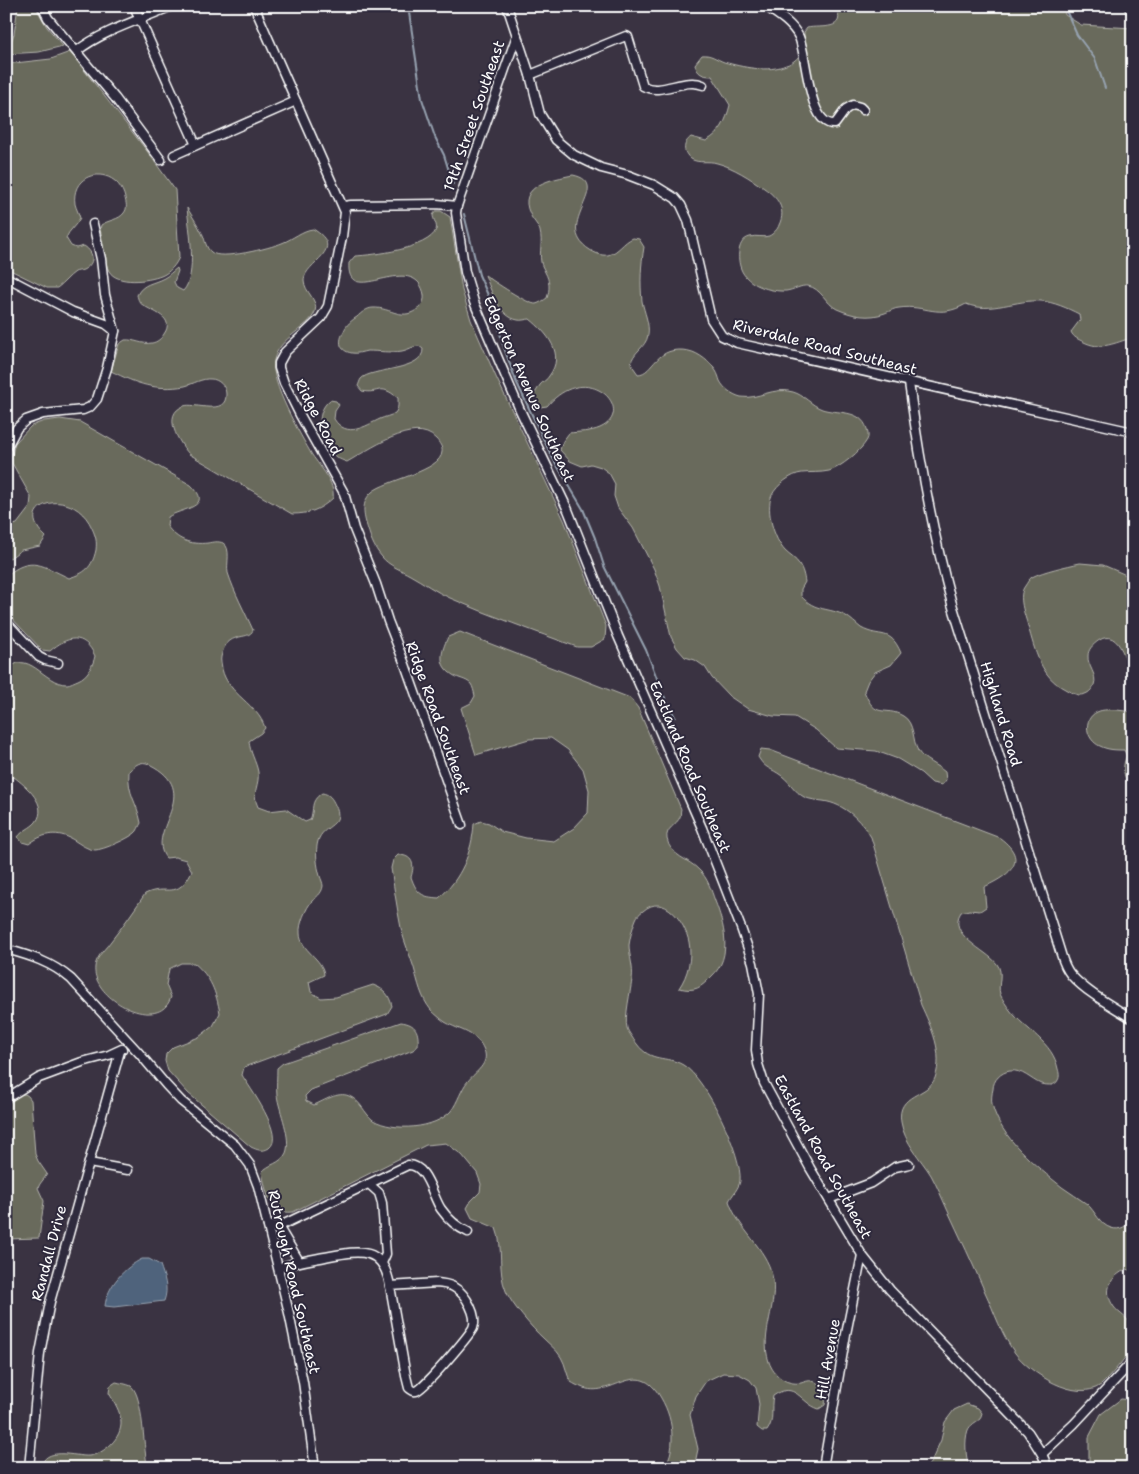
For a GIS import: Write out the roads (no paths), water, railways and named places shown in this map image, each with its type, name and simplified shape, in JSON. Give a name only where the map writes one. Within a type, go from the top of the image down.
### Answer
[{"type":"street","points":[[42,6],[48,18],[140,130],[161,160]]},
{"type":"street","points":[[134,6],[196,145]]},
{"type":"street","points":[[77,51],[90,42],[172,6]]},
{"type":"street","points":[[254,6],[344,206],[438,204],[457,206]]},
{"type":"street","name":"Riverdale Road Southeast","points":[[507,6],[530,75],[540,114],[556,140],[574,155],[600,168],[628,175],[654,185],[675,198],[681,206],[688,220],[710,320],[722,336],[737,344],[889,376],[909,383],[1133,432]]},
{"type":"street","points":[[765,6],[789,24],[799,38],[816,110],[824,121],[828,124],[835,124],[846,110],[853,105],[860,106],[863,110]]},
{"type":"street","points":[[1128,6],[1133,13]]},
{"type":"street","name":"19th Street Southeast","points":[[457,206],[517,35]]},
{"type":"street","points":[[530,75],[626,36],[628,37],[643,86],[651,89],[690,83],[702,85]]},
{"type":"street","points":[[174,155],[296,101]]},
{"type":"street","name":"Ridge Road","points":[[344,206],[345,215],[342,236],[328,306],[321,318],[285,352],[279,362],[279,368],[284,383],[300,415],[344,493],[354,529],[376,584],[388,621]]},
{"type":"street","name":"Edgerton Avenue Southeast","points":[[457,206],[456,213],[465,272],[474,302],[520,410],[568,510],[607,609]]},
{"type":"street","points":[[6,448],[17,428],[26,420],[44,414],[84,410],[97,399],[107,368],[115,331],[105,295],[102,258],[93,224]]},
{"type":"street","points":[[6,276],[73,312],[106,324],[115,331]]},
{"type":"street","name":"Highland Road","points":[[909,383],[922,470],[939,555],[952,604],[1060,954],[1072,976],[1106,1002],[1133,1018]]},
{"type":"street","name":"Eastland Road Southeast","points":[[607,609],[702,828],[753,963],[759,994],[756,1050],[760,1073],[783,1119],[862,1256],[890,1290],[1028,1432],[1042,1454],[1048,1468]]},
{"type":"street","name":"Ridge Road Southeast","points":[[388,621],[462,825]]},
{"type":"street","points":[[6,622],[39,657],[58,663]]},
{"type":"street","name":"Rutrough Road Southeast","points":[[6,949],[44,961],[61,971],[181,1101],[235,1145],[244,1155],[256,1178],[279,1268],[303,1382],[315,1468]]},
{"type":"street","points":[[6,1096],[10,1096],[38,1078],[82,1062],[109,1055],[129,1043]]},
{"type":"street","name":"Randall Drive","points":[[29,1468],[40,1353],[50,1302],[120,1050]]},
{"type":"street","points":[[89,1163],[128,1170]]},
{"type":"street","points":[[268,1226],[278,1226],[408,1164],[422,1169],[442,1211],[454,1224],[468,1232]]},
{"type":"street","points":[[829,1199],[871,1184],[895,1168],[909,1164]]},
{"type":"street","points":[[369,1184],[378,1193],[382,1203],[386,1254],[382,1263]]},
{"type":"street","points":[[278,1226],[299,1261]]},
{"type":"street","points":[[279,1268],[299,1261],[359,1252],[373,1256],[382,1263],[390,1286],[406,1376],[410,1388],[418,1391],[472,1330],[474,1318],[471,1308],[462,1293],[451,1285],[437,1283],[390,1286]]},
{"type":"street","name":"Hill Avenue","points":[[823,1468],[849,1317],[862,1256]]},
{"type":"street","points":[[1042,1454],[1074,1424],[1133,1361]]},
{"type":"water","points":[[142,1259],[149,1259],[160,1265],[166,1287],[164,1301],[114,1307],[105,1306],[113,1284],[123,1272]]},
{"type":"waterway","points":[[408,6],[422,99],[453,184]]},
{"type":"waterway","points":[[1064,6],[1077,35],[1095,59],[1105,88]]},
{"type":"waterway","points":[[464,214],[479,275],[496,313],[502,342],[516,381],[552,457],[583,509],[604,566],[646,650],[660,686]]},
{"type":"waterway","points":[[664,696],[675,717]]}]
